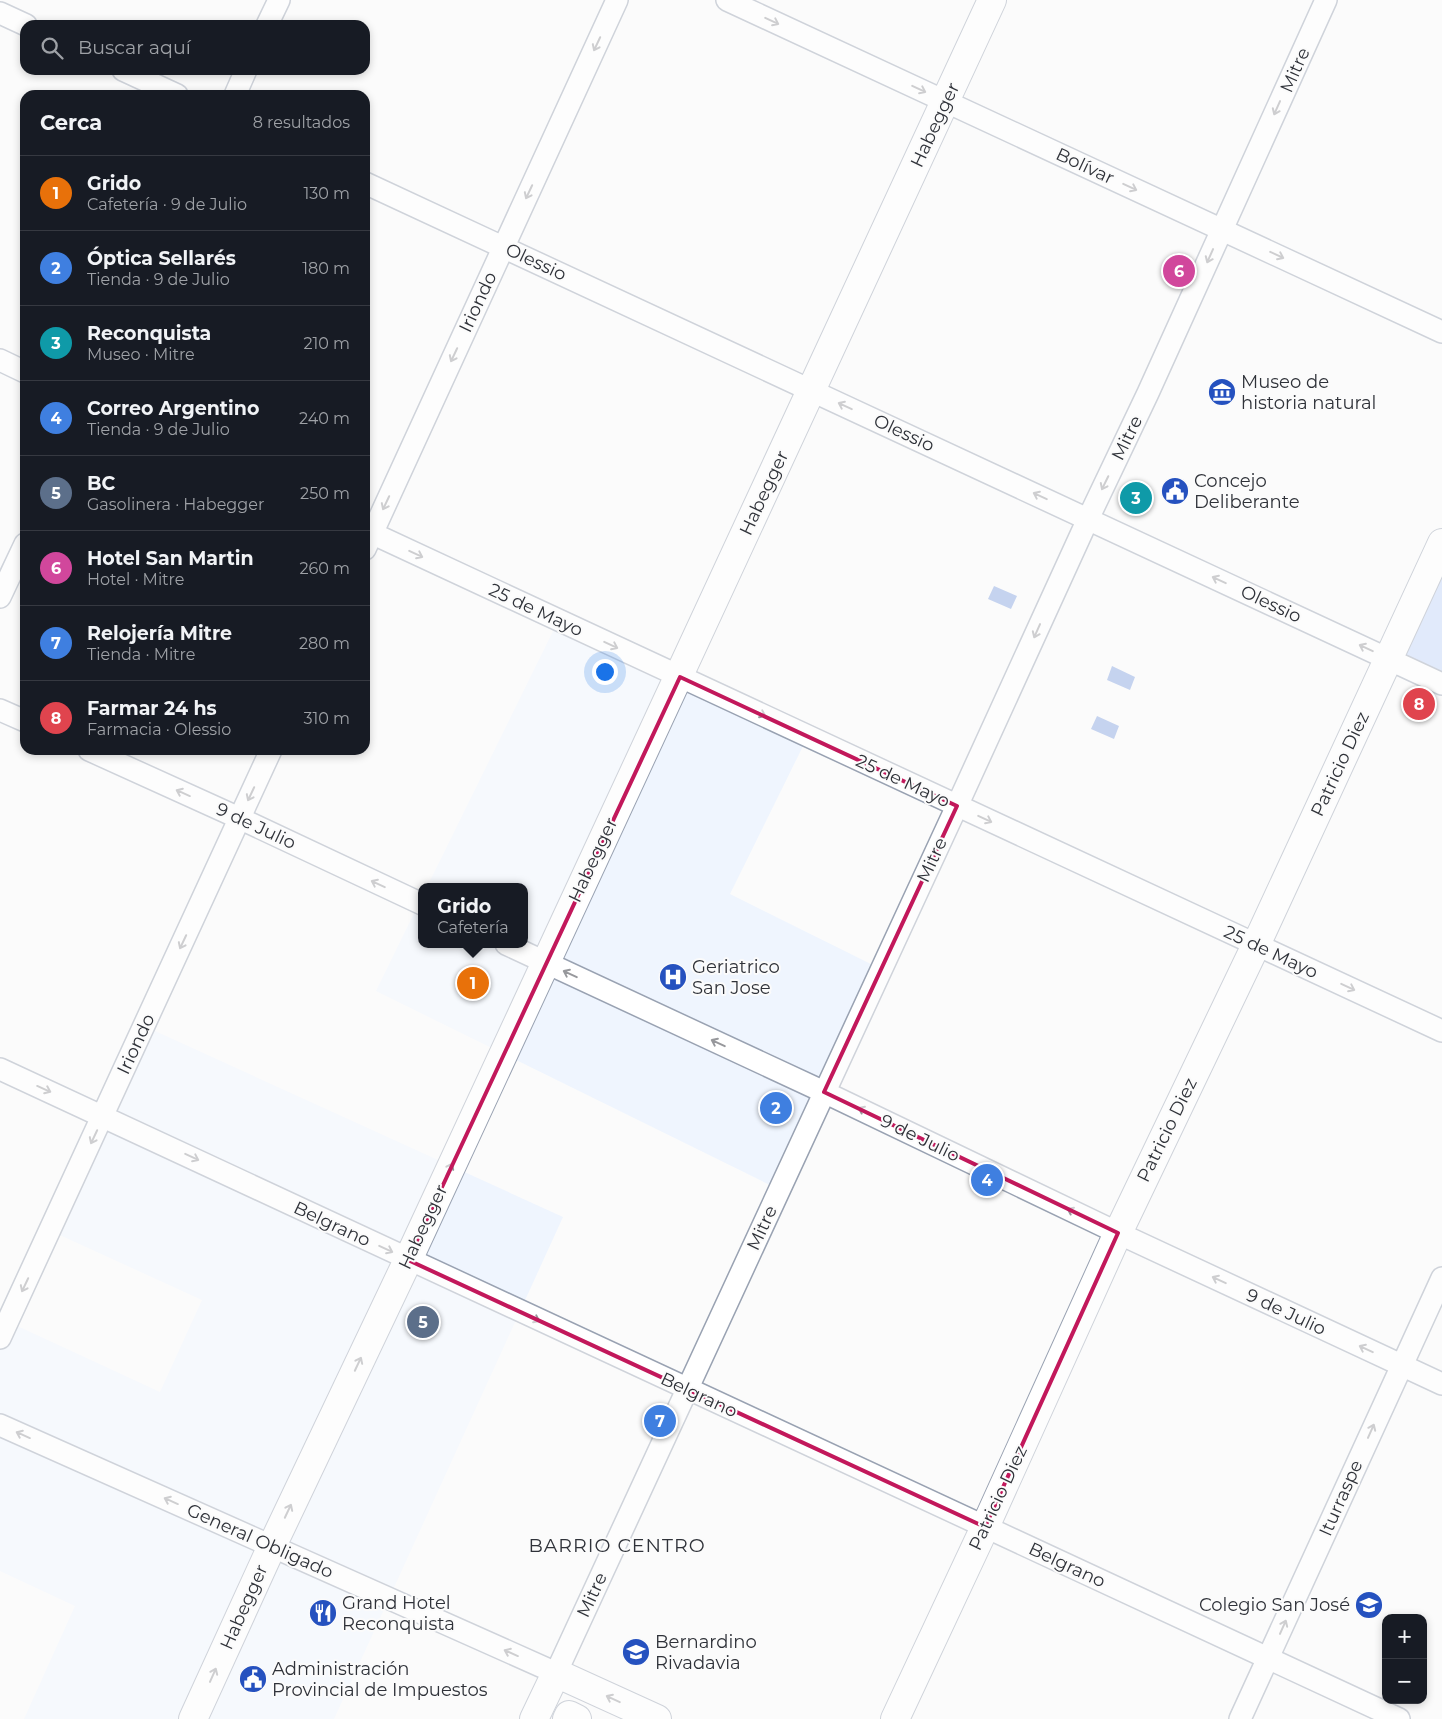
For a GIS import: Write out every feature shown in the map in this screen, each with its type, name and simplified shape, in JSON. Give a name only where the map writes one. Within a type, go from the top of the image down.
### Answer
[{"type":"street","points":[[269,20],[279,0]]},
{"type":"street","name":"Iriondo","points":[[370,532],[617,0]]},
{"type":"street","name":"Bolívar","points":[[727,0],[1442,332]]},
{"type":"street","name":"Habegger","points":[[193,1719],[272,1546],[408,1260],[545,962],[680,676],[992,0]]},
{"type":"street","name":"Mitre","points":[[534,1719],[1088,519],[1148,393],[1326,0]]},
{"type":"street","points":[[0,13],[20,22]]},
{"type":"street","points":[[134,75],[166,90]]},
{"type":"street","points":[[237,90],[244,75]]},
{"type":"street","name":"Olessio","points":[[370,185],[1442,684]]},
{"type":"street","points":[[0,360],[20,370]]},
{"type":"street","name":"25 de Mayo","points":[[370,539],[680,676],[1442,1031]]},
{"type":"street","name":"Patricio Diez","points":[[896,1719],[1118,1233],[1256,945],[1442,543]]},
{"type":"street","points":[[0,597],[20,555]]},
{"type":"street","points":[[0,710],[20,719]]},
{"type":"street","name":"9 de Julio","points":[[100,755],[418,902]]},
{"type":"street","name":"Iriondo","points":[[0,1338],[104,1116],[269,755]]},
{"type":"street","name":"9 de Julio","points":[[515,948],[1442,1384]]},
{"type":"street","name":"Belgrano","points":[[0,1069],[1399,1719]]},
{"type":"street","name":"Iturraspe","points":[[1240,1719],[1442,1278]]},
{"type":"street","name":"General Obligado","points":[[0,1425],[658,1719]]},
{"type":"highlighted area","points":[[680,677],[957,806],[824,1092],[1118,1233],[985,1527],[408,1260]]},
{"type":"shaded area","points":[[1442,543],[1442,684],[1388,659]]},
{"type":"shaded area","points":[[994,586],[1017,596],[1011,609],[988,599]]},
{"type":"shaded area","points":[[561,615],[808,736],[730,894],[887,972],[780,1190],[376,991],[418,905],[418,948],[528,948],[528,883],[429,883]]},
{"type":"shaded area","points":[[1112,666],[1135,677],[1130,690],[1107,680]]},
{"type":"shaded area","points":[[1097,716],[1119,726],[1114,739],[1091,729]]},
{"type":"shaded area","points":[[144,1026],[563,1217],[334,1719],[24,1719],[75,1606],[0,1571],[0,1318],[160,1392],[202,1300],[51,1231]]},
{"type":"place","name":"Hotel San Martin","points":[[1179,271]]},
{"type":"place","name":"Museo de historia natural","points":[[1222,392]]},
{"type":"place","name":"Concejo Deliberante","points":[[1175,491]]},
{"type":"place","name":"Reconquista","points":[[1136,498]]},
{"type":"place","name":"Farmar 24 hs","points":[[1419,704]]},
{"type":"place","name":"Geriatrico San Jose","points":[[673,977]]},
{"type":"place","name":"Grido","points":[[473,983]]},
{"type":"place","name":"Óptica Sellarés","points":[[776,1108]]},
{"type":"place","name":"Correo Argentino","points":[[987,1180]]},
{"type":"place","name":"BC","points":[[423,1322]]},
{"type":"place","name":"Relojería Mitre","points":[[660,1421]]},
{"type":"place","name":"Colegio San José","points":[[1369,1605]]},
{"type":"place","name":"Grand Hotel Reconquista","points":[[323,1613]]},
{"type":"place","name":"Bernardino Rivadavia","points":[[636,1652]]},
{"type":"place","name":"Administración Provincial de Impuestos","points":[[253,1679]]},
{"type":"district","name":"BARRIO CENTRO","points":[[617,1545]]}]
